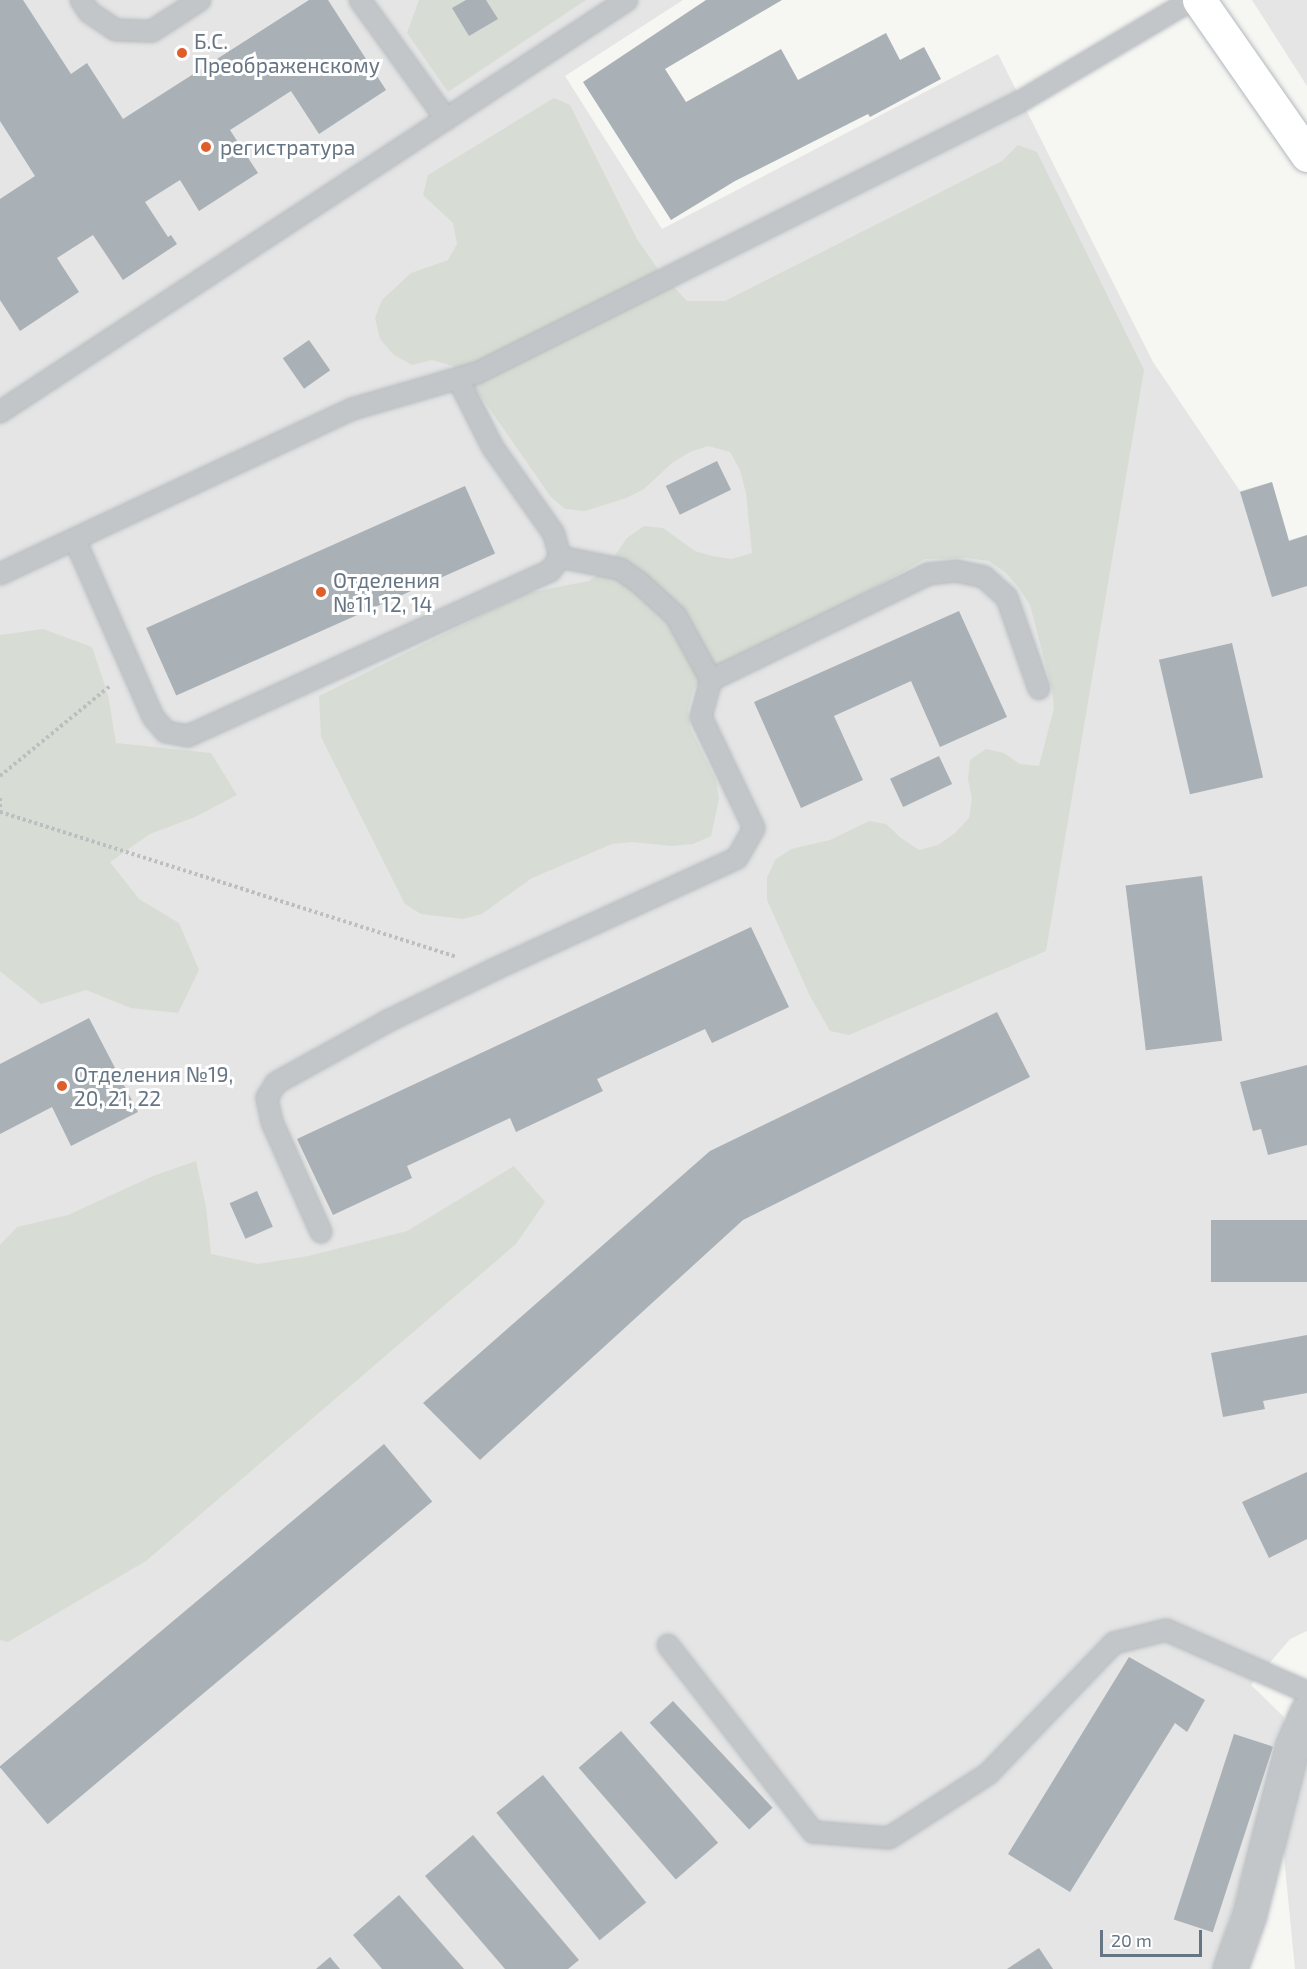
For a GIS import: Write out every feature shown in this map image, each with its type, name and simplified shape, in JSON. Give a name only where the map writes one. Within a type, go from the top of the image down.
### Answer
[{"type":"street","points":[[1199,0],[1307,155]]},
{"type":"street","points":[[1230,1969],[1249,1915],[1292,1747],[1307,1712]]},
{"type":"lane","points":[[81,0],[89,12],[116,30],[152,31],[200,0]]},
{"type":"lane","points":[[360,0],[446,119]]},
{"type":"lane","points":[[0,412],[627,0]]},
{"type":"lane","points":[[0,574],[352,409],[477,373],[1021,101],[1192,0]]},
{"type":"lane","points":[[458,379],[493,448],[554,534],[560,557]]},
{"type":"lane","points":[[75,540],[153,717],[166,732],[188,736],[550,571],[560,557]]},
{"type":"lane","points":[[321,1232],[272,1122],[267,1098],[276,1083],[386,1022],[495,969],[737,858],[754,828],[701,717],[711,680],[676,616],[640,583],[620,569],[560,557]]},
{"type":"lane","points":[[711,680],[928,574],[956,571],[984,577],[1007,598],[1039,689]]},
{"type":"lane","points":[[668,1645],[813,1832],[889,1838],[988,1774],[1114,1643],[1166,1630],[1307,1692]]},
{"type":"path","points":[[0,776],[132,669]]},
{"type":"path","points":[[0,798],[0,813],[495,969]]},
{"type":"shaded area","points":[[0,0],[683,0],[565,76],[662,229],[998,54],[1153,362],[1240,491],[1272,482],[1289,540],[1307,535],[1307,1631],[1290,1639],[1251,1685],[1284,1717],[1284,1736],[1214,1969],[0,1969]]},
{"type":"shaded area","points":[[419,0],[586,0],[448,92],[407,33]]},
{"type":"shaded area","points":[[1252,0],[1307,0],[1307,86]]},
{"type":"shaded area","points":[[554,98],[570,105],[637,239],[660,272],[687,301],[725,301],[1002,161],[1018,145],[1037,152],[1144,370],[1046,951],[849,1035],[830,1031],[809,994],[767,900],[767,878],[775,860],[791,849],[830,840],[869,821],[886,824],[919,850],[938,845],[955,833],[969,818],[972,799],[968,779],[970,760],[986,749],[1004,753],[1020,764],[1039,766],[1054,708],[1052,689],[1030,605],[1006,573],[989,561],[967,558],[925,559],[760,652],[713,673],[694,688],[688,710],[690,728],[716,780],[719,799],[711,836],[693,844],[672,846],[632,842],[612,844],[532,878],[482,914],[463,919],[421,914],[405,904],[321,737],[319,696],[527,593],[589,581],[605,570],[627,538],[644,526],[663,528],[695,551],[712,556],[732,559],[752,553],[746,493],[740,470],[730,452],[708,446],[690,452],[672,463],[644,489],[626,498],[585,511],[565,509],[550,496],[469,379],[453,366],[432,360],[412,365],[394,355],[380,339],[375,318],[382,300],[411,273],[448,260],[457,244],[453,223],[423,195],[428,175]]},
{"type":"shaded area","points":[[43,629],[92,647],[108,695],[116,743],[211,753],[237,795],[195,817],[150,834],[110,862],[139,899],[179,923],[199,970],[178,1013],[131,1008],[86,990],[41,1004],[0,971],[0,635]]},
{"type":"shaded area","points":[[196,1161],[206,1207],[211,1254],[258,1264],[308,1256],[407,1231],[514,1166],[545,1202],[516,1244],[146,1561],[8,1642],[0,1640],[0,1245],[17,1227],[68,1215],[153,1176]]},
{"type":"shaded area","points":[[1307,1751],[1307,1969],[1295,1969],[1282,1836]]},
{"type":"building","points":[[0,0],[23,0],[71,74],[87,63],[123,119],[309,0],[328,0],[386,90],[319,134],[291,91],[230,130],[258,173],[199,211],[180,180],[145,202],[168,237],[171,235],[177,244],[123,280],[93,235],[57,258],[79,292],[20,331],[0,300],[0,199],[35,176],[0,121]]},
{"type":"building","points":[[466,0],[486,0],[498,19],[469,36],[452,8]]},
{"type":"building","points":[[706,0],[782,0],[665,69],[686,102],[781,49],[798,80],[886,33],[900,60],[924,47],[941,79],[870,117],[868,114],[735,181],[671,220],[583,82]]},
{"type":"building","points":[[309,340],[330,370],[304,389],[283,358]]},
{"type":"building","points":[[717,461],[731,490],[680,515],[666,486]]},
{"type":"building","points":[[1272,482],[1289,541],[1307,535],[1307,586],[1272,597],[1240,492]]},
{"type":"building","name":"Отделения №11, 12, 14","points":[[465,486],[495,554],[176,696],[146,628]]},
{"type":"building","points":[[959,611],[1007,717],[940,747],[911,681],[834,716],[863,780],[801,808],[754,702]]},
{"type":"building","points":[[1232,643],[1263,777],[1190,794],[1159,660]]},
{"type":"building","points":[[939,756],[952,784],[903,807],[890,779]]},
{"type":"building","points":[[1202,876],[1222,1041],[1146,1050],[1126,885]]},
{"type":"building","points":[[751,927],[789,1007],[712,1043],[705,1029],[597,1079],[603,1091],[516,1132],[510,1118],[407,1166],[412,1178],[333,1215],[297,1139]]},
{"type":"building","points":[[997,1012],[1030,1077],[743,1220],[480,1460],[423,1403],[710,1151]]},
{"type":"building","name":"Отделения №19, 20, 21, 22","points":[[89,1018],[138,1112],[71,1146],[52,1107],[0,1134],[0,1064]]},
{"type":"building","points":[[1307,1065],[1307,1145],[1268,1155],[1261,1129],[1253,1131],[1240,1082]]},
{"type":"building","points":[[257,1191],[273,1227],[245,1239],[230,1203]]},
{"type":"building","points":[[1211,1220],[1307,1220],[1307,1282],[1211,1282]]},
{"type":"building","points":[[1307,1335],[1307,1393],[1263,1401],[1265,1409],[1223,1417],[1211,1353]]},
{"type":"building","points":[[384,1444],[432,1501],[48,1824],[0,1766]]},
{"type":"building","points":[[1307,1472],[1307,1539],[1269,1558],[1242,1502]]},
{"type":"building","points":[[1129,1657],[1205,1700],[1187,1732],[1175,1723],[1070,1892],[1008,1854]]},
{"type":"building","points":[[673,1701],[773,1808],[749,1830],[650,1723]]},
{"type":"building","points":[[621,1731],[718,1843],[676,1879],[579,1768]]},
{"type":"building","points":[[1234,1734],[1273,1747],[1213,1932],[1174,1919]]},
{"type":"building","points":[[543,1775],[646,1902],[600,1940],[496,1813]]},
{"type":"building","points":[[473,1835],[579,1960],[568,1969],[505,1969],[425,1876]]},
{"type":"building","points":[[399,1895],[464,1969],[382,1969],[353,1935]]},
{"type":"building","points":[[1039,1948],[1053,1969],[1007,1969]]},
{"type":"building","points":[[330,1957],[340,1969],[316,1969]]},
{"type":"place","name":"Б.С. Преображенскому","points":[[182,53]]},
{"type":"place","name":"регистратура","points":[[206,147]]},
{"type":"place","name":"Отделения №11, 12, 14","points":[[321,592]]},
{"type":"place","name":"Отделения №19, 20, 21, 22","points":[[62,1086]]}]
